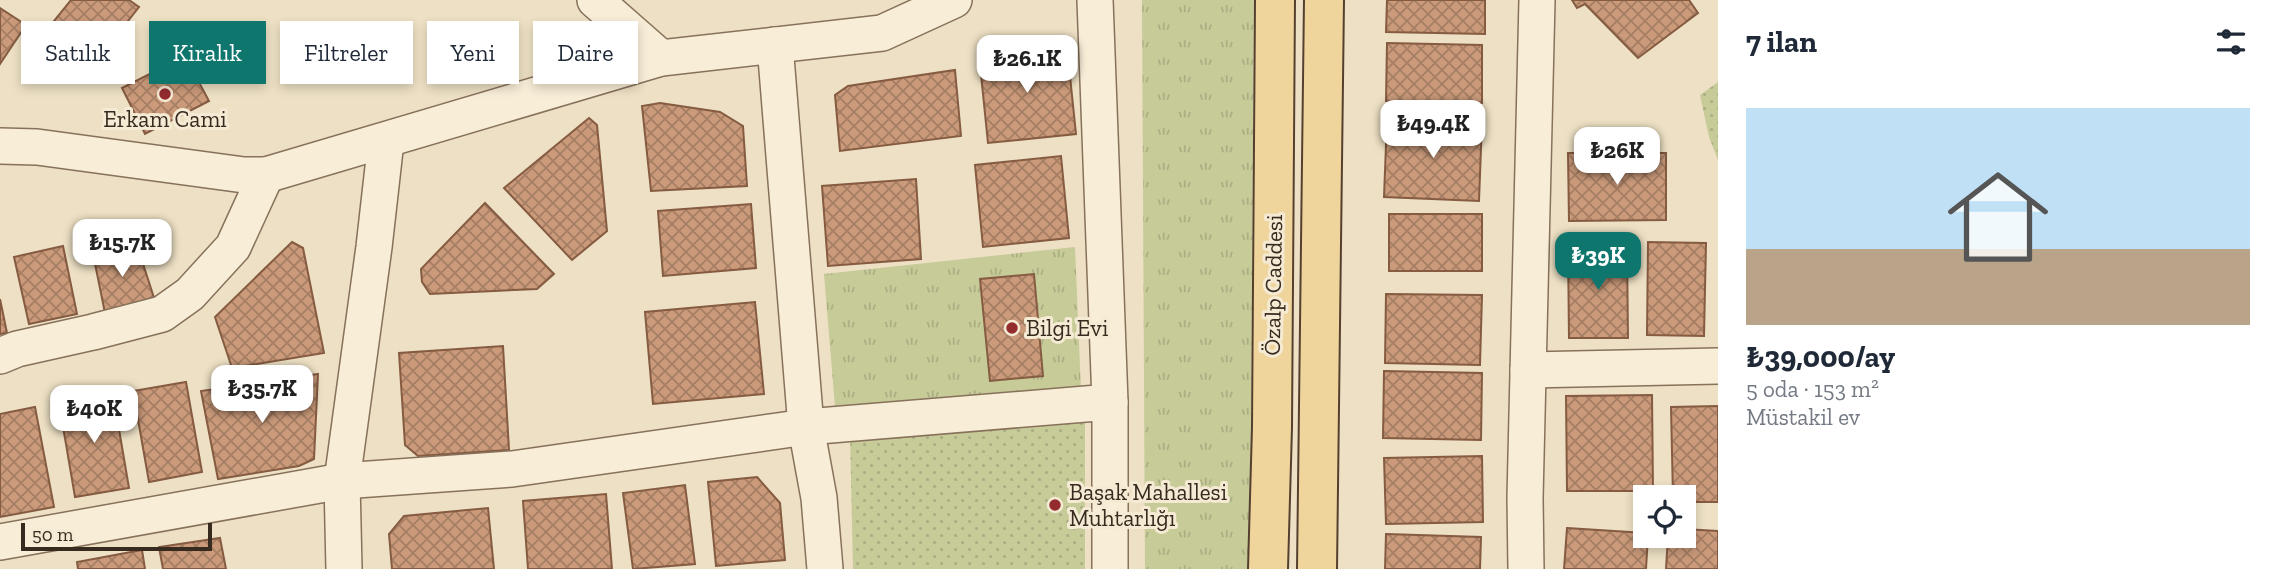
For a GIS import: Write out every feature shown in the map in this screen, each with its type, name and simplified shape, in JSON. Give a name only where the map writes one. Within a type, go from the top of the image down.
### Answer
[{"type":"main road","name":"Özalp Caddesi","points":[[1268,569],[1272,427],[1275,0]]},
{"type":"main road","name":"Özalp Caddesi","points":[[1317,569],[1324,0]]},
{"type":"street","points":[[595,0],[661,58]]},
{"type":"street","points":[[1096,0],[1110,402],[1110,569]]},
{"type":"street","points":[[1526,569],[1525,499],[1537,0]]},
{"type":"street","points":[[0,146],[37,147],[244,175],[266,175],[661,58],[882,33],[936,4]]},
{"type":"street","points":[[775,45],[806,427],[819,498],[825,569]]},
{"type":"street","points":[[344,569],[342,481],[386,141]]},
{"type":"street","points":[[0,356],[17,349],[162,314],[190,294],[233,247],[266,175]]},
{"type":"street","points":[[1528,370],[1718,366]]},
{"type":"street","points":[[0,542],[342,481],[512,468],[806,427],[1110,402]]},
{"type":"green space","points":[[1142,0],[1254,0],[1250,569],[1145,569]]},
{"type":"green space","points":[[1718,82],[1718,160],[1709,137],[1700,95]]},
{"type":"green space","points":[[1075,247],[1081,391],[835,407],[824,274]]},
{"type":"green space","points":[[1085,416],[1085,569],[853,569],[850,434]]},
{"type":"building","points":[[71,0],[129,0],[139,7],[128,21],[54,21]]},
{"type":"building","points":[[1387,0],[1485,0],[1485,34],[1386,32]]},
{"type":"building","points":[[1572,0],[1689,0],[1698,13],[1638,58],[1585,4],[1577,8]]},
{"type":"building","points":[[0,8],[21,22],[21,32],[0,64]]},
{"type":"building","points":[[1387,43],[1482,45],[1482,103],[1386,101]]},
{"type":"building","points":[[1067,47],[1076,134],[988,143],[979,55]]},
{"type":"building","points":[[955,70],[961,136],[840,151],[835,95],[848,86]]},
{"type":"building","name":"Erkam Cami","points":[[149,74],[149,84],[200,84],[209,101],[145,134],[122,88],[135,84],[135,81]]},
{"type":"building","points":[[660,103],[720,112],[743,126],[747,186],[651,191],[642,106]]},
{"type":"building","points":[[589,118],[597,125],[607,231],[572,260],[504,188]]},
{"type":"building","points":[[1387,119],[1482,122],[1479,201],[1384,197]]},
{"type":"building","points":[[1568,153],[1666,153],[1666,220],[1569,221]]},
{"type":"building","points":[[1061,156],[1069,238],[983,247],[975,165]]},
{"type":"building","points":[[916,179],[921,259],[828,266],[822,186]]},
{"type":"building","points":[[485,203],[554,274],[537,289],[430,294],[422,282],[421,269]]},
{"type":"building","points":[[751,204],[756,268],[663,276],[658,211]]},
{"type":"building","points":[[1389,214],[1482,214],[1482,271],[1389,271]]},
{"type":"building","points":[[136,242],[156,304],[106,318],[92,249]]},
{"type":"building","points":[[292,242],[303,248],[324,353],[232,368],[215,317]]},
{"type":"building","points":[[1648,242],[1706,243],[1704,336],[1647,335]]},
{"type":"building","points":[[63,246],[77,314],[29,324],[14,257]]},
{"type":"building","points":[[1568,247],[1627,247],[1628,338],[1569,338]]},
{"type":"building","name":"Bilgi Evi","points":[[1034,274],[1043,376],[990,381],[980,279]]},
{"type":"building","points":[[1386,294],[1482,295],[1480,365],[1385,363]]},
{"type":"building","points":[[0,299],[7,333],[0,334]]},
{"type":"building","points":[[755,302],[764,394],[653,404],[645,312]]},
{"type":"building","points":[[503,346],[509,450],[418,456],[405,445],[399,353]]},
{"type":"building","points":[[1384,371],[1482,373],[1481,440],[1383,438]]},
{"type":"building","points":[[318,374],[314,459],[299,466],[218,479],[201,391]]},
{"type":"building","points":[[186,382],[202,472],[149,482],[133,391]]},
{"type":"building","points":[[113,394],[129,488],[75,497],[59,403]]},
{"type":"building","points":[[1652,395],[1653,485],[1633,485],[1633,491],[1567,491],[1566,396]]},
{"type":"building","points":[[1718,406],[1718,502],[1696,502],[1696,485],[1673,485],[1671,407]]},
{"type":"building","points":[[35,407],[54,507],[0,517],[0,414]]},
{"type":"building","points":[[1482,456],[1483,522],[1386,524],[1384,458]]},
{"type":"building","points":[[757,477],[780,503],[785,560],[716,566],[708,482]]},
{"type":"building","points":[[685,485],[695,564],[633,569],[623,493]]},
{"type":"building","points":[[606,494],[612,569],[528,569],[523,501]]},
{"type":"building","points":[[488,508],[494,569],[392,569],[389,534],[404,516]]},
{"type":"building","points":[[1567,528],[1633,532],[1633,548],[1647,548],[1646,569],[1564,569]]},
{"type":"building","points":[[1696,530],[1718,531],[1718,569],[1666,569],[1667,548],[1696,548]]},
{"type":"building","points":[[1386,534],[1481,537],[1480,569],[1385,569]]},
{"type":"building","points":[[220,538],[226,569],[163,569],[159,547]]},
{"type":"building","points":[[142,550],[145,569],[78,569],[77,562]]},
{"type":"place","name":"Erkam Cami","points":[[165,94]]},
{"type":"place","name":"Bilgi Evi","points":[[1012,328]]},
{"type":"place","name":"Başak Mahallesi Muhtarlığı","points":[[1055,505]]}]
